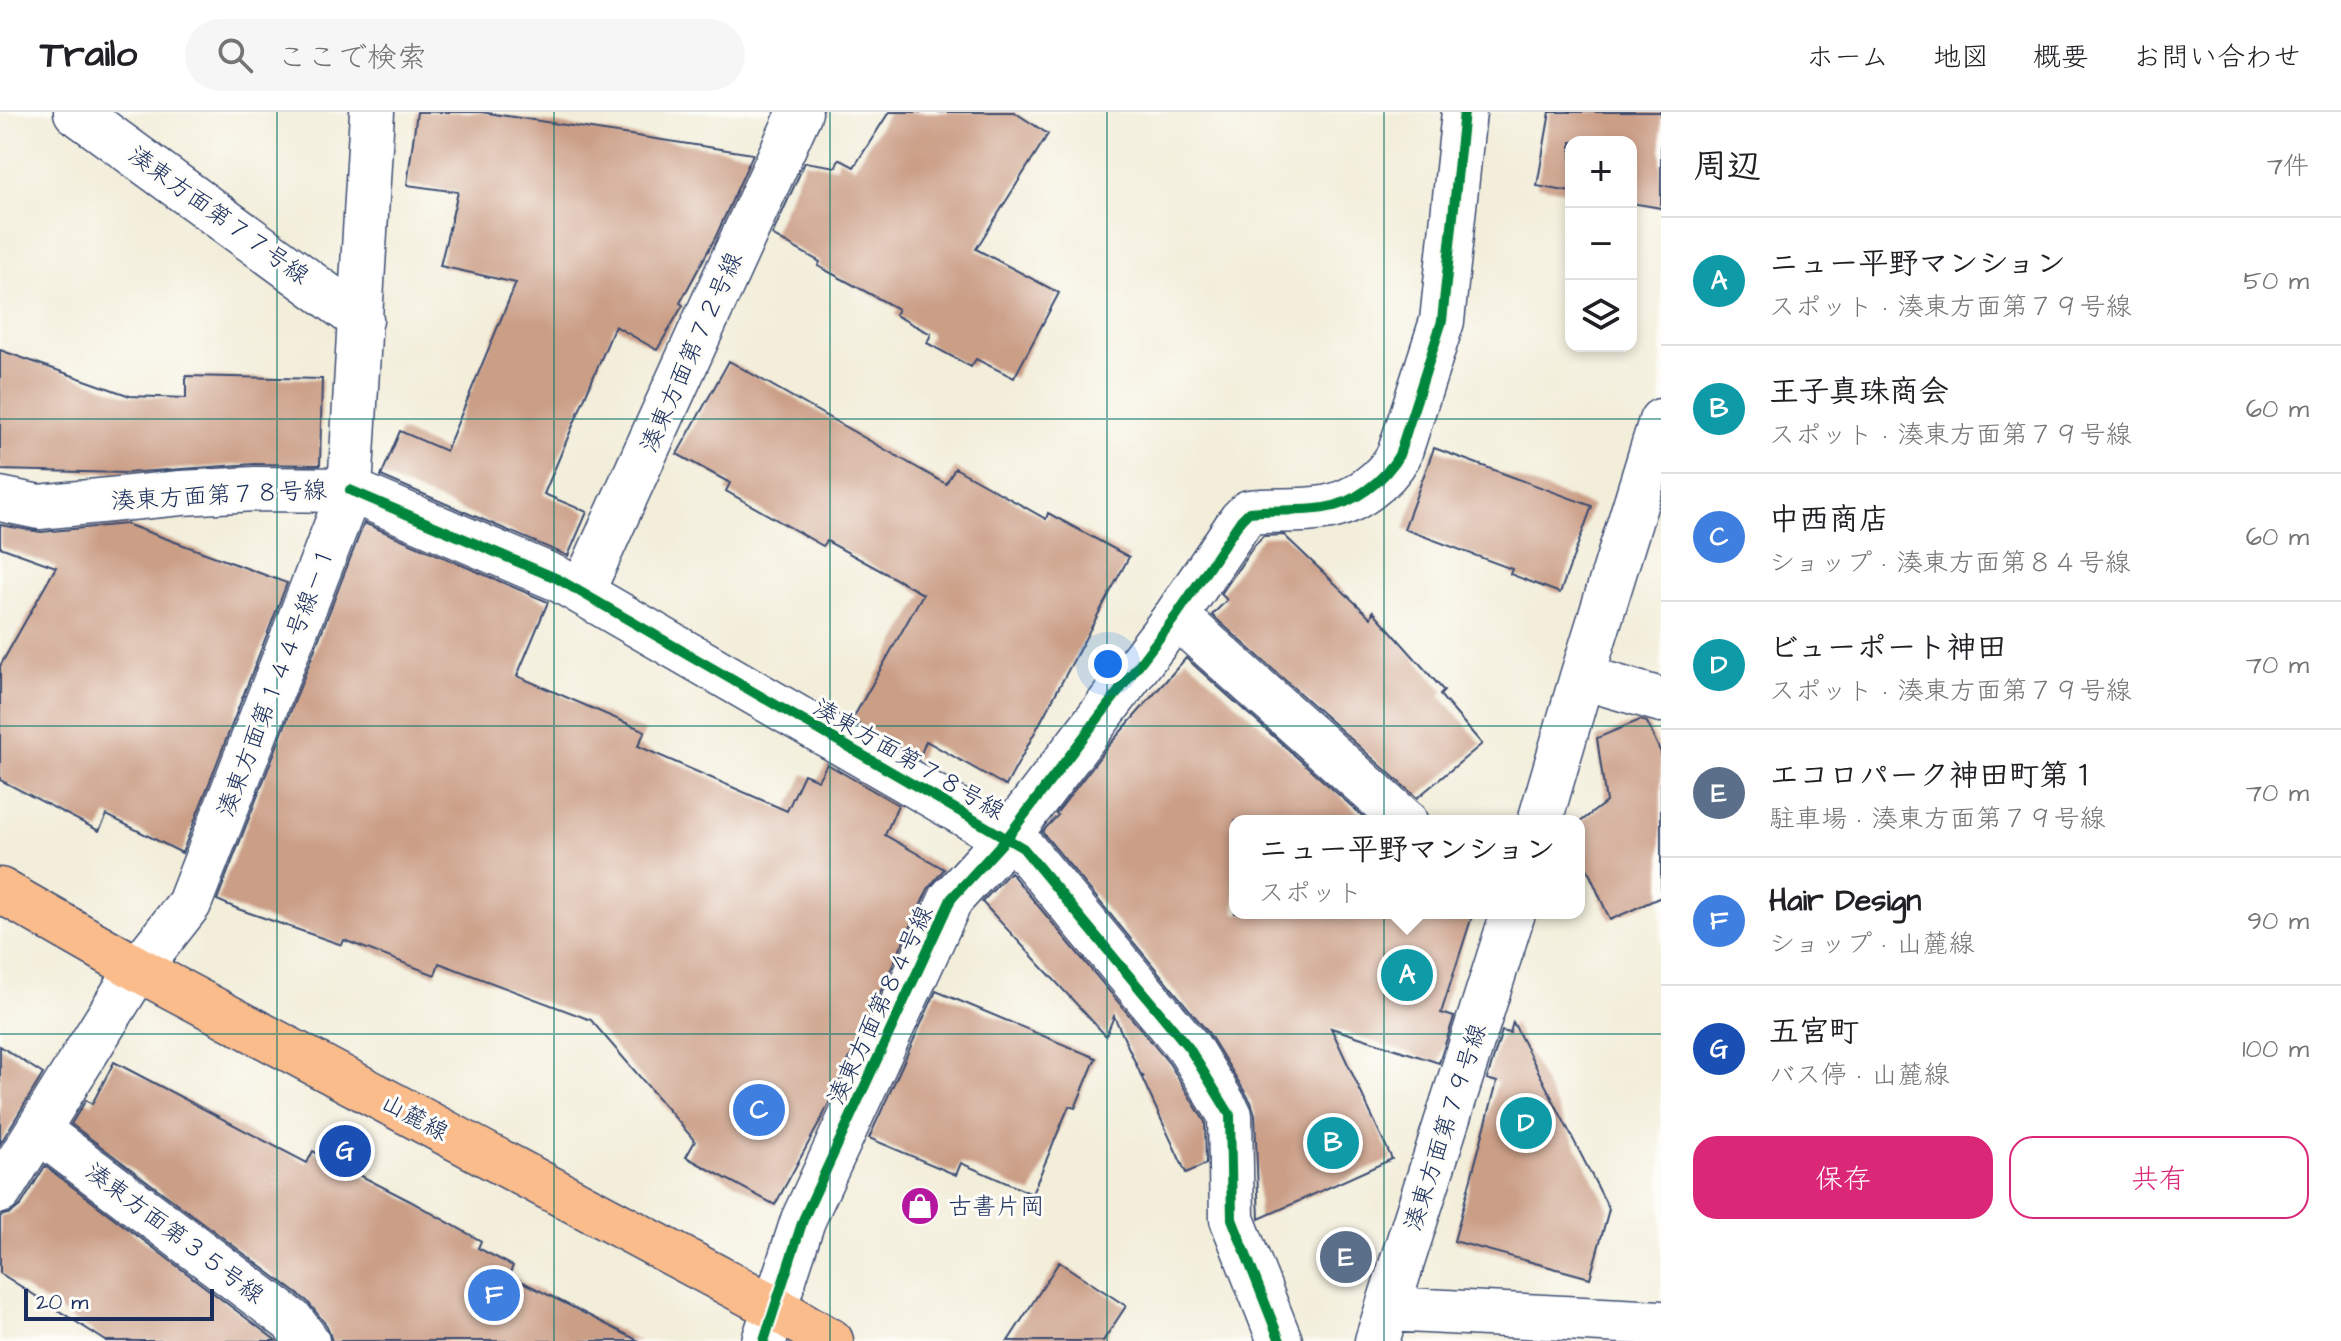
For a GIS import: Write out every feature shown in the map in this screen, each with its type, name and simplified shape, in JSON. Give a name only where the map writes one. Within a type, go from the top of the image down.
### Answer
[{"type":"main road","name":"山麓線","points":[[0,890],[770,1325],[831,1341]]},
{"type":"street","name":"湊東方面第７７号線","points":[[76,112],[361,320]]},
{"type":"street","name":"湊東方面第１４４号線－１","points":[[0,1191],[138,969],[189,904],[350,490],[372,112]]},
{"type":"street","name":"湊東方面第７２号線","points":[[582,592],[800,112]]},
{"type":"street","name":"湊東方面第８４号線","points":[[770,1325],[803,1220],[951,899],[1006,839],[1176,616],[1249,512],[1336,506],[1379,480],[1399,455],[1442,321],[1464,112]]},
{"type":"street","points":[[1542,815],[1661,421]]},
{"type":"street","name":"湊東方面第７８号線","points":[[0,499],[39,507],[181,493],[255,489],[350,490],[558,579],[1023,848],[1189,1048],[1230,1115],[1232,1219],[1280,1341]]},
{"type":"street","points":[[1176,616],[1398,815]]},
{"type":"street","points":[[1582,677],[1658,702]]},
{"type":"street","name":"湊東方面第７９号線","points":[[1382,1325],[1503,920]]},
{"type":"street","name":"湊東方面第３５号線","points":[[38,1130],[292,1321],[307,1341]]},
{"type":"street","points":[[1382,1325],[1661,1323]]},
{"type":"building","points":[[417,112],[481,112],[753,154],[716,236],[680,303],[683,305],[657,350],[615,326],[544,494],[587,512],[568,556],[381,476],[400,431],[446,451],[516,283],[440,266],[458,192],[407,185]]},
{"type":"building","points":[[889,112],[1014,112],[1048,134],[976,249],[1059,293],[1014,378],[976,359],[971,367],[927,343],[931,334],[895,315],[898,309],[818,266],[820,262],[772,235],[805,162],[836,167],[839,159],[854,167]]},
{"type":"building","points":[[1550,112],[1661,112],[1661,208],[1637,204],[1637,136],[1565,136],[1565,191],[1537,186]]},
{"type":"building","points":[[0,350],[130,396],[186,398],[186,376],[322,379],[320,465],[254,464],[125,473],[0,470]]},
{"type":"building","points":[[729,361],[946,484],[955,468],[1046,519],[1048,513],[1129,557],[1006,786],[926,741],[919,759],[852,720],[923,594],[827,541],[823,546],[726,491],[730,483],[677,454]]},
{"type":"building","points":[[1434,448],[1592,506],[1560,593],[1510,574],[1512,569],[1404,529]]},
{"type":"building","points":[[364,523],[548,602],[517,676],[645,731],[638,746],[787,811],[804,774],[818,780],[827,764],[898,805],[885,835],[944,869],[928,889],[822,1118],[775,1205],[686,1157],[695,1141],[591,1020],[439,963],[435,975],[344,940],[342,945],[217,900]]},
{"type":"building","points":[[126,524],[287,583],[182,853],[107,815],[99,831],[0,780],[0,666],[56,567],[0,547],[0,525],[41,532]]},
{"type":"building","points":[[1284,535],[1371,618],[1373,611],[1444,691],[1440,695],[1482,744],[1417,798],[1212,615],[1227,600],[1221,594],[1263,536]]},
{"type":"building","points":[[1186,658],[1361,815],[1229,815],[1229,919],[1471,919],[1441,1013],[1454,1017],[1439,1063],[1331,1028],[1392,1159],[1259,1219],[1255,1115],[1251,1102],[1208,1032],[1042,832],[1109,745]]},
{"type":"building","points":[[1640,720],[1647,722],[1661,753],[1661,897],[1610,920],[1585,864],[1585,818],[1606,802],[1597,738]]},
{"type":"building","points":[[1010,872],[1169,1063],[1205,1122],[1206,1164],[1186,1173],[1114,1016],[1106,1036],[982,902]]},
{"type":"building","points":[[936,991],[1096,1058],[1075,1108],[1069,1106],[1032,1194],[961,1163],[956,1175],[869,1138]]},
{"type":"building","points":[[1513,1022],[1609,1209],[1590,1278],[1454,1241],[1497,1082],[1487,1079],[1502,1031],[1510,1033]]},
{"type":"building","points":[[0,1046],[43,1074],[0,1144]]},
{"type":"building","points":[[114,1062],[307,1163],[313,1151],[410,1201],[481,1241],[478,1248],[513,1266],[509,1275],[639,1341],[332,1341],[327,1326],[307,1301],[71,1124],[86,1100],[92,1104]]},
{"type":"building","points":[[45,1166],[276,1341],[106,1341],[0,1273],[0,1216],[11,1213],[21,1205]]},
{"type":"building","points":[[1059,1262],[1126,1306],[1103,1341],[1008,1341]]},
{"type":"cycle path","points":[[764,1341],[803,1220],[951,899],[1006,839],[1176,616],[1249,512],[1315,509],[1346,502],[1377,482],[1399,455],[1442,321],[1464,112]]},
{"type":"cycle path","points":[[350,490],[558,579],[1023,848],[1189,1048],[1230,1115],[1232,1219],[1280,1341]]},
{"type":"place","name":"ニュー平野マンション","points":[[1407,975]]},
{"type":"place","name":"中西商店","points":[[759,1110]]},
{"type":"place","name":"ビューポート神田","points":[[1526,1123]]},
{"type":"place","name":"王子真珠商会","points":[[1333,1143]]},
{"type":"place","name":"五宮町","points":[[345,1151]]},
{"type":"place","name":"古書片岡","points":[[920,1206]]},
{"type":"place","name":"エコロパーク神田町第１","points":[[1346,1257]]},
{"type":"place","name":"Hair Design","points":[[494,1295]]}]
